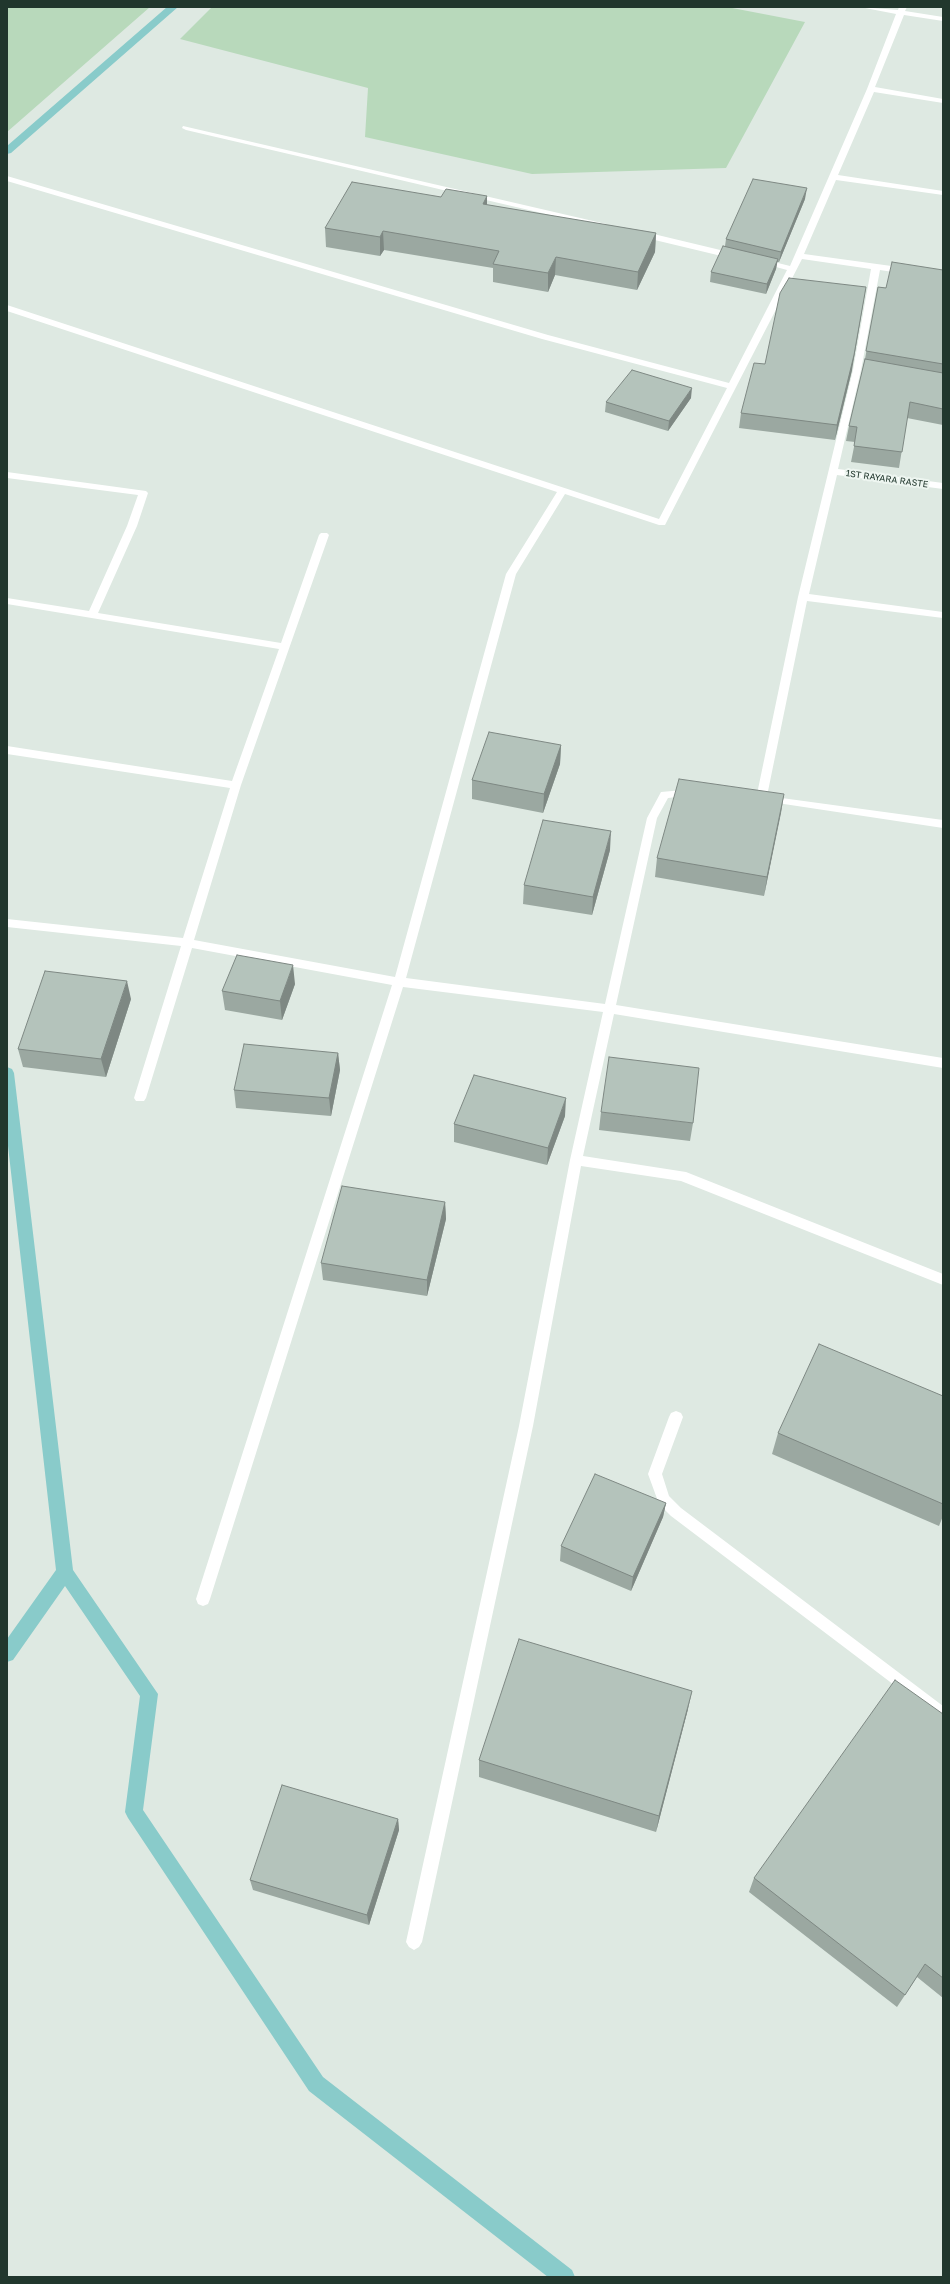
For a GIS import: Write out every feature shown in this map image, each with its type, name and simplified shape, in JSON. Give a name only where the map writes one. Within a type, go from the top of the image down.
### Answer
[{"type":"street","points":[[864,7],[901,10],[943,19]]},
{"type":"street","points":[[7,308],[662,523],[799,256],[871,89],[901,10]]},
{"type":"street","points":[[871,89],[943,101]]},
{"type":"street","points":[[186,128],[616,228]]},
{"type":"street","points":[[833,177],[943,193]]},
{"type":"street","points":[[7,178],[545,338],[732,387]]},
{"type":"street","points":[[632,232],[792,269]]},
{"type":"street","points":[[799,256],[913,272]]},
{"type":"street","points":[[761,798],[803,597],[832,471],[861,371],[876,267]]},
{"type":"street","name":"1ST RAYARA RASTE","points":[[832,471],[943,486]]},
{"type":"street","points":[[7,475],[143,493],[132,526],[92,616]]},
{"type":"street","points":[[203,1599],[398,982],[511,574],[564,490]]},
{"type":"street","points":[[140,1098],[189,943],[236,785],[324,535]]},
{"type":"street","points":[[803,597],[943,615]]},
{"type":"street","points":[[7,601],[285,647]]},
{"type":"street","points":[[7,750],[236,785]]},
{"type":"street","points":[[414,1942],[526,1426],[576,1160],[611,1009],[652,818],[665,795],[700,792]]},
{"type":"street","points":[[738,796],[943,824]]},
{"type":"street","points":[[7,923],[189,943],[398,982],[611,1009],[943,1063]]},
{"type":"street","points":[[576,1160],[682,1176],[943,1280]]},
{"type":"street","points":[[676,1417],[655,1474],[664,1500],[676,1512],[943,1715]]},
{"type":"green space","points":[[7,7],[150,7],[7,132]]},
{"type":"green space","points":[[212,7],[727,7],[805,22],[726,168],[532,174],[365,137],[368,88],[180,39]]},
{"type":"building","points":[[753,179],[807,188],[781,252],[726,239]]},
{"type":"building","points":[[352,182],[441,197],[446,189],[487,196],[483,204],[656,233],[638,272],[556,257],[548,273],[493,264],[499,251],[383,231],[380,237],[325,228]]},
{"type":"building","points":[[723,246],[778,259],[767,284],[711,272]]},
{"type":"building","points":[[892,262],[943,270],[943,364],[866,351],[878,287],[886,288]]},
{"type":"building","points":[[789,278],[866,287],[854,355],[837,425],[741,413],[754,363],[765,364],[780,293]]},
{"type":"building","points":[[865,359],[943,373],[943,409],[910,402],[902,452],[854,446],[857,427],[849,426]]},
{"type":"building","points":[[632,370],[692,388],[669,421],[606,402]]},
{"type":"building","points":[[489,732],[561,745],[544,794],[472,780]]},
{"type":"building","points":[[679,779],[784,794],[767,877],[657,858]]},
{"type":"building","points":[[543,820],[611,831],[593,897],[524,885]]},
{"type":"building","points":[[237,955],[293,965],[280,1001],[222,991]]},
{"type":"building","points":[[45,971],[127,981],[101,1059],[18,1049]]},
{"type":"building","points":[[244,1044],[338,1053],[329,1098],[234,1090]]},
{"type":"building","points":[[609,1057],[699,1068],[693,1123],[601,1112]]},
{"type":"building","points":[[474,1075],[566,1098],[548,1148],[454,1124]]},
{"type":"building","points":[[342,1186],[445,1202],[427,1280],[321,1263]]},
{"type":"building","points":[[819,1344],[943,1396],[943,1504],[778,1433]]},
{"type":"building","points":[[595,1474],[666,1503],[633,1577],[561,1546]]},
{"type":"building","points":[[519,1639],[692,1691],[659,1816],[479,1760]]},
{"type":"building","points":[[895,1680],[943,1714],[943,1978],[925,1964],[905,1995],[754,1878]]},
{"type":"building","points":[[282,1785],[398,1819],[367,1915],[250,1880]]},
{"type":"waterway","points":[[7,151],[173,7]]},
{"type":"waterway","points":[[7,1073],[65,1572]]},
{"type":"waterway","points":[[7,1654],[65,1572]]},
{"type":"waterway","points":[[65,1572],[149,1694],[134,1812],[316,2084],[565,2277]]}]
